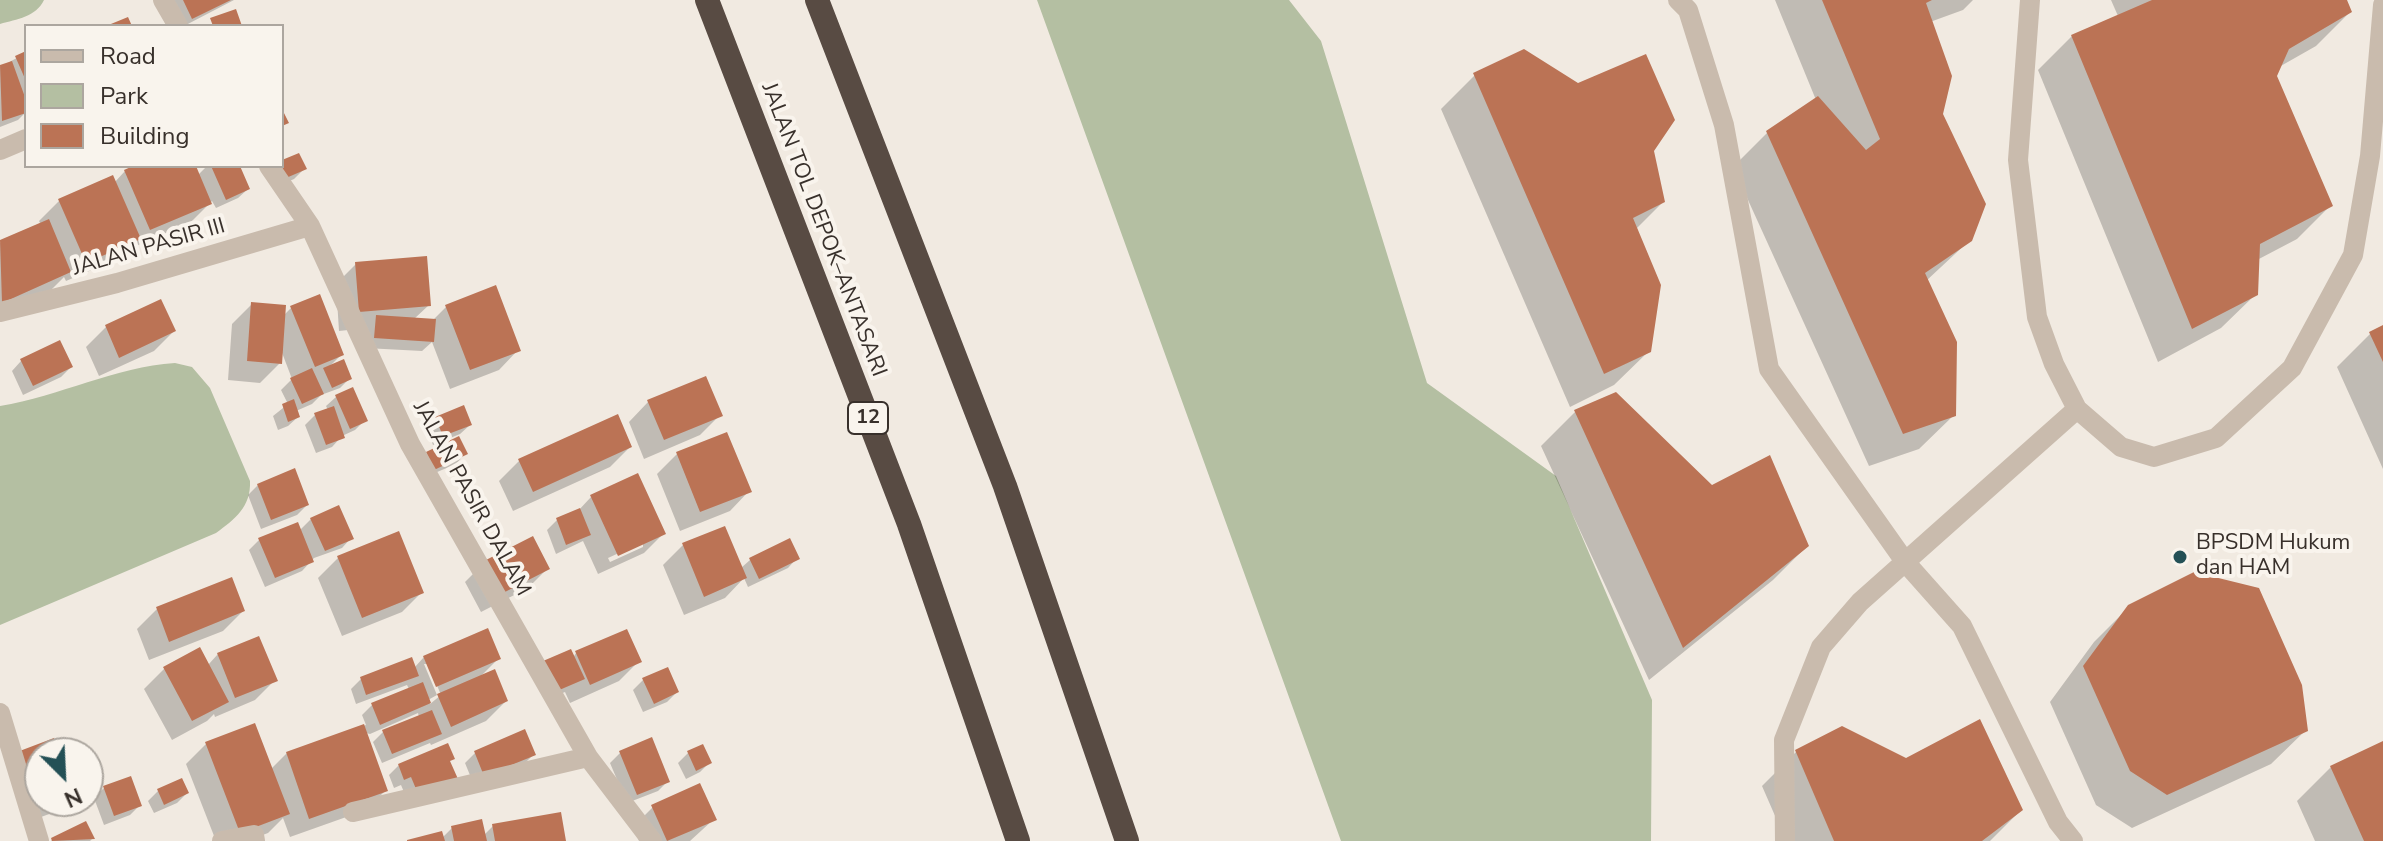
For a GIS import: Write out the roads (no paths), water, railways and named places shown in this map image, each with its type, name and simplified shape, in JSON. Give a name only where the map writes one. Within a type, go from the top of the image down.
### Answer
[{"type":"highway","name":"JALAN TOL DEPOK–ANTASARI","points":[[707,0],[909,524],[1018,841]]},
{"type":"highway","points":[[817,0],[1005,486],[1127,841]]},
{"type":"street","points":[[163,0],[177,24]]},
{"type":"street","points":[[1678,0],[1688,10],[1724,125],[1769,369],[1906,563],[1962,626],[2057,832],[2073,841]]},
{"type":"street","points":[[2030,0],[2018,160],[2037,317],[2054,364],[2077,409],[2121,447],[2154,457],[2216,438],[2292,368],[2353,255],[2376,153],[2383,5]]},
{"type":"street","points":[[0,150],[24,140]]},
{"type":"street","name":"JALAN PASIR DALAM","points":[[270,168],[310,226],[410,444],[588,757],[652,841]]},
{"type":"street","name":"JALAN PASIR III","points":[[0,312],[117,283],[310,226]]},
{"type":"street","points":[[1785,841],[1784,740],[1821,647],[1860,602],[2077,409]]},
{"type":"street","points":[[0,713],[39,841]]},
{"type":"street","points":[[353,812],[588,757]]},
{"type":"street","points":[[222,841],[254,835],[255,841]]},
{"type":"place","name":"BPSDM Hukum dan HAM","points":[[2180,557]]}]
